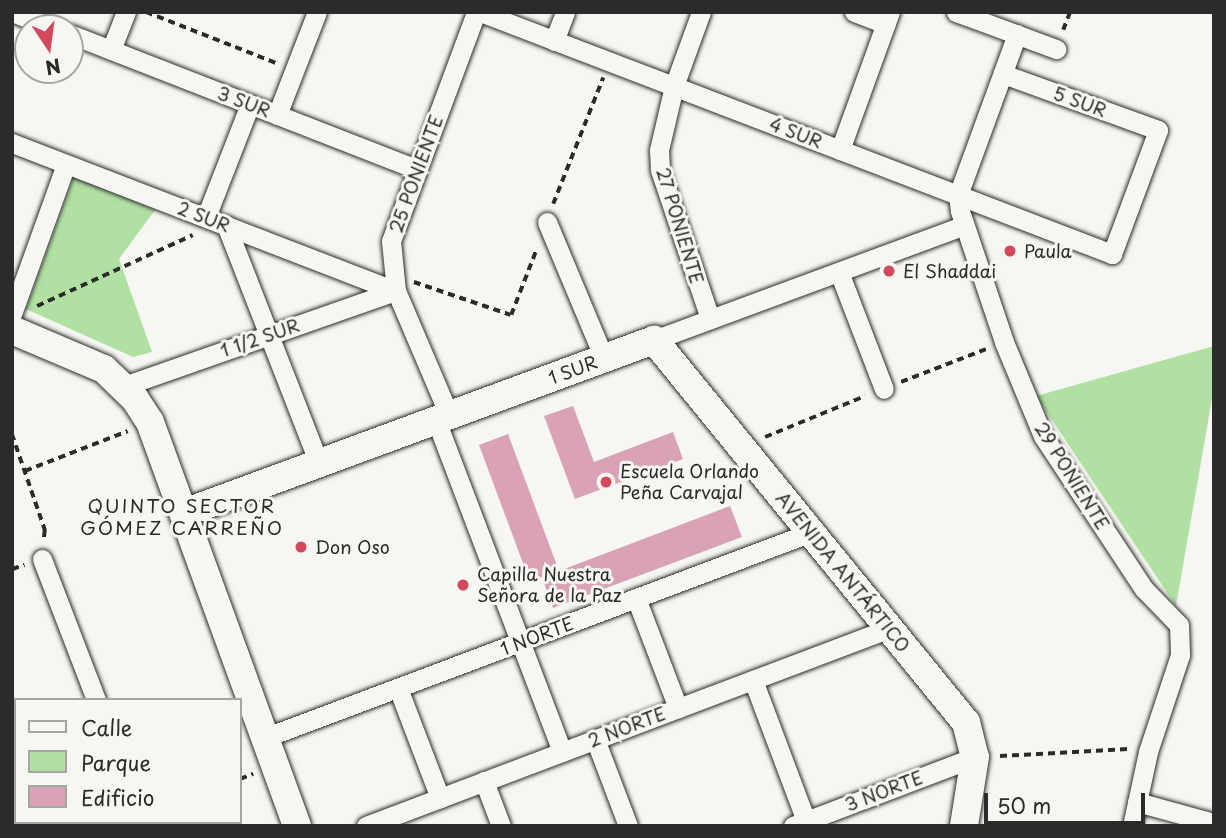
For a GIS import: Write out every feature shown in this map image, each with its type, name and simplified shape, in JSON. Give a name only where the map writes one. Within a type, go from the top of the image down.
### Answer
[{"type":"street","points":[[111,50],[126,12]]},
{"type":"street","points":[[276,115],[317,12]]},
{"type":"street","name":"4 SUR","points":[[478,12],[1112,254]]},
{"type":"street","name":"25 PONIENTE","points":[[478,12],[391,241],[396,291],[520,642],[562,752]]},
{"type":"street","points":[[554,41],[565,12]]},
{"type":"street","name":"27 PONIENTE","points":[[701,12],[674,86],[662,129],[660,170],[710,319]]},
{"type":"street","points":[[840,150],[888,18],[854,12]]},
{"type":"street","points":[[956,12],[1056,49]]},
{"type":"street","name":"29 PONIENTE","points":[[1017,34],[958,195],[963,226],[1043,436],[1144,589],[1179,625],[1180,655],[1147,752],[1132,826]]},
{"type":"street","name":"3 SUR","points":[[84,39],[417,169]]},
{"type":"street","name":"5 SUR","points":[[1003,74],[1158,130],[1112,254]]},
{"type":"street","points":[[250,104],[217,222],[271,334],[319,463]]},
{"type":"street","name":"2 SUR","points":[[12,143],[396,291]]},
{"type":"street","points":[[66,164],[16,319],[104,369],[124,386],[150,422],[297,826]]},
{"type":"street","points":[[547,222],[604,358]]},
{"type":"street","name":"1 SUR","points":[[184,513],[963,226]]},
{"type":"street","points":[[839,272],[884,389]]},
{"type":"street","name":"1 1/2 SUR","points":[[124,386],[396,291]]},
{"type":"street","name":"AVENIDA ANTÁRTICO","points":[[654,340],[965,722],[975,757],[964,826]]},
{"type":"street","name":"1 NORTE","points":[[264,738],[810,533]]},
{"type":"street","points":[[42,559],[95,698]]},
{"type":"street","points":[[636,598],[678,708]]},
{"type":"street","name":"2 NORTE","points":[[366,826],[888,629]]},
{"type":"street","points":[[753,680],[800,823]]},
{"type":"street","points":[[398,688],[440,798]]},
{"type":"street","points":[[595,739],[628,826]]},
{"type":"street","name":"3 NORTE","points":[[800,823],[975,757]]},
{"type":"street","points":[[484,781],[501,826]]},
{"type":"street","points":[[1137,802],[1214,823]]},
{"type":"path","points":[[146,12],[294,70]]},
{"type":"path","points":[[16,319],[217,222]]},
{"type":"path","points":[[25,471],[150,422]]},
{"type":"path","points":[[12,434],[45,530],[42,559]]},
{"type":"path","points":[[975,757],[1122,748]]},
{"type":"green space","points":[[74,177],[155,210],[119,259],[152,352],[133,357],[26,309]]},
{"type":"green space","points":[[1214,346],[1214,387],[1176,606],[1036,396]]},
{"type":"building","points":[[573,406],[594,462],[673,432],[683,459],[575,499],[544,416]]},
{"type":"building","points":[[508,434],[559,571],[730,506],[742,537],[553,608],[542,577],[530,582],[479,445]]},
{"type":"place","name":"Paula","points":[[1010,251]]},
{"type":"place","name":"El Shaddai","points":[[889,271]]},
{"type":"place","name":"Escuela Orlando Peña Carvajal","points":[[606,482]]},
{"type":"place","name":"Don Oso","points":[[301,547]]},
{"type":"place","name":"Capilla Nuestra Señora de la Paz","points":[[463,585]]},
{"type":"district","name":"QUINTO SECTOR GÓMEZ CARREÑO","points":[[182,517]]}]
